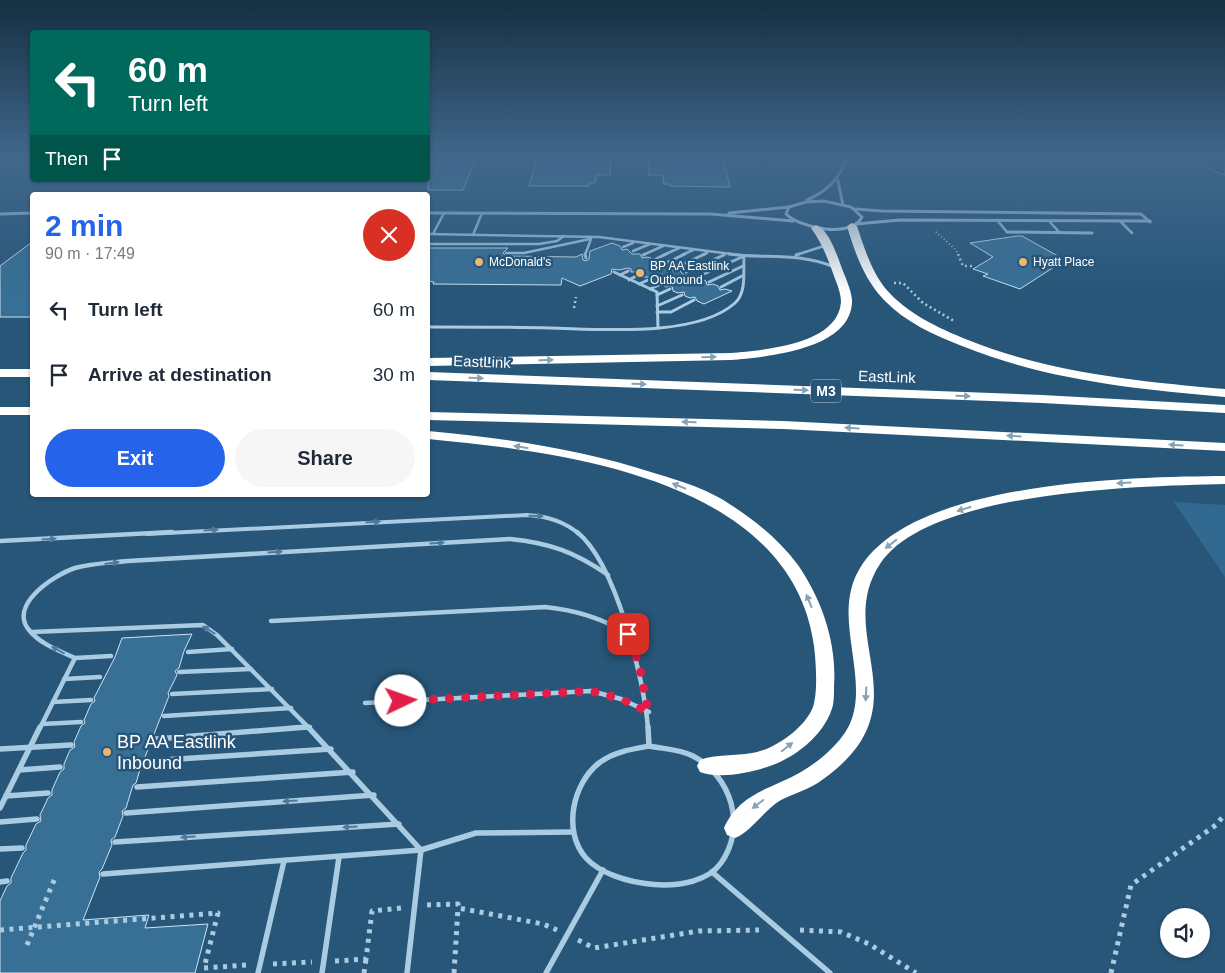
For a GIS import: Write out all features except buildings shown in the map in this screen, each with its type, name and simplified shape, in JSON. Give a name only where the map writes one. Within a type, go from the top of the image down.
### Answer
[{"type":"highway","points":[[854,225],[869,271],[876,282],[895,303],[924,323],[957,340],[1004,358],[1057,372],[1099,380],[1225,393]]},
{"type":"highway","points":[[430,362],[756,355],[816,340],[840,320],[846,306],[846,296],[828,245],[816,228]]},
{"type":"highway","points":[[0,373],[30,373]]},
{"type":"highway","name":"EastLink","points":[[430,376],[1042,399],[1225,409]]},
{"type":"highway","points":[[0,411],[30,411]]},
{"type":"highway","points":[[430,416],[784,424],[1225,447]]},
{"type":"highway","points":[[430,435],[462,438],[571,456],[644,474],[677,485],[723,506],[769,542],[791,568],[808,598],[820,632],[827,672],[823,708],[808,730],[778,754],[737,765],[708,766]]},
{"type":"highway","points":[[736,828],[751,810],[768,796],[808,778],[836,756],[856,731],[865,706],[866,680],[858,623],[858,600],[861,586],[870,565],[888,545],[933,519],[1025,494],[1077,486],[1156,481],[1225,480]]},
{"type":"street","points":[[711,214],[789,207],[803,202]]},
{"type":"street","points":[[430,213],[711,214],[793,221],[816,228],[836,229],[900,220],[1150,222],[1141,214],[855,209],[843,204],[828,202]]},
{"type":"street","points":[[789,207],[786,214],[793,221]]},
{"type":"street","points":[[854,225],[862,217],[855,209]]},
{"type":"street","points":[[0,214],[30,213]]},
{"type":"street","points":[[1042,213],[1049,221]]},
{"type":"street","points":[[1007,232],[1092,233]]},
{"type":"lane","points":[[444,213],[433,234],[591,238],[744,256],[793,256],[823,262],[836,268]]},
{"type":"lane","points":[[473,235],[482,213]]},
{"type":"lane","points":[[997,220],[1007,232]]},
{"type":"lane","points":[[1049,221],[1060,232]]},
{"type":"lane","points":[[1120,221],[1132,233]]},
{"type":"lane","points":[[430,244],[539,244],[557,241],[564,236]]},
{"type":"lane","points":[[506,253],[524,253],[591,238]]},
{"type":"lane","points":[[586,258],[585,252],[591,238]]},
{"type":"lane","points":[[623,247],[635,242]]},
{"type":"lane","points":[[633,251],[650,244]]},
{"type":"lane","points":[[793,256],[828,245]]},
{"type":"lane","points":[[643,255],[663,246]]},
{"type":"lane","points":[[654,260],[679,248]]},
{"type":"lane","points":[[664,264],[693,250]]},
{"type":"lane","points":[[675,268],[710,252]]},
{"type":"lane","points":[[686,272],[726,254]]},
{"type":"lane","points":[[430,327],[658,328],[695,321],[730,308],[741,294],[744,256]]},
{"type":"lane","points":[[697,277],[744,256]]},
{"type":"lane","points":[[709,282],[743,266]]},
{"type":"lane","points":[[620,275],[628,271]]},
{"type":"lane","points":[[614,272],[657,292],[658,328]]},
{"type":"lane","points":[[629,280],[638,276]]},
{"type":"lane","points":[[721,287],[742,276]]},
{"type":"lane","points":[[639,284],[648,280]]},
{"type":"lane","points":[[650,289],[659,284]]},
{"type":"lane","points":[[657,295],[670,289]]},
{"type":"lane","points":[[657,306],[682,295]]},
{"type":"lane","points":[[657,312],[671,312],[694,300]]},
{"type":"lane","points":[[0,541],[494,516],[545,516],[565,524],[586,540],[598,555],[608,575],[639,664],[648,712],[649,746]]},
{"type":"lane","points":[[111,656],[75,658],[54,648],[31,632],[24,623],[24,614],[28,603],[40,588],[48,582],[75,568],[128,560],[510,539],[543,542],[574,552],[608,575]]},
{"type":"lane","points":[[271,621],[545,607],[569,609],[600,617],[628,634]]},
{"type":"lane","points":[[31,632],[203,625],[218,635],[353,772],[421,850],[407,973]]},
{"type":"lane","points":[[188,652],[232,650]]},
{"type":"lane","points":[[0,808],[75,658]]},
{"type":"lane","points":[[180,672],[251,669]]},
{"type":"lane","points":[[64,679],[100,677]]},
{"type":"lane","points":[[172,694],[272,689]]},
{"type":"lane","points":[[365,703],[591,691],[621,699],[648,712]]},
{"type":"lane","points":[[53,702],[91,700]]},
{"type":"lane","points":[[164,716],[291,708]]},
{"type":"lane","points":[[42,724],[81,722]]},
{"type":"lane","points":[[156,739],[310,727]]},
{"type":"lane","points":[[0,749],[71,745]]},
{"type":"lane","points":[[649,746],[680,751],[708,766],[724,784],[734,805],[736,828],[728,852],[712,872],[688,882],[662,887],[635,884],[603,870],[585,857],[573,832],[572,806],[581,782],[599,763],[622,751],[649,746]]},
{"type":"lane","points":[[147,761],[331,749]]},
{"type":"lane","points":[[19,770],[60,767]]},
{"type":"lane","points":[[137,787],[353,772]]},
{"type":"lane","points":[[6,796],[48,793]]},
{"type":"lane","points":[[126,813],[374,795]]},
{"type":"lane","points":[[0,822],[37,819]]},
{"type":"lane","points":[[115,842],[398,824]]},
{"type":"lane","points":[[103,874],[421,850],[476,834],[573,832]]},
{"type":"lane","points":[[0,849],[22,848]]},
{"type":"lane","points":[[322,973],[339,857]]},
{"type":"lane","points":[[258,973],[284,861]]},
{"type":"lane","points":[[546,973],[603,870]]},
{"type":"lane","points":[[712,872],[830,973]]},
{"type":"lane","points":[[0,882],[7,881]]},
{"type":"path","points":[[931,228],[956,250],[963,266],[975,266]]},
{"type":"path","points":[[876,282],[903,283],[923,303],[958,324]]},
{"type":"path","points":[[574,308],[576,298]]},
{"type":"path","points":[[1111,973],[1131,885],[1216,825],[1225,814]]},
{"type":"path","points":[[27,945],[55,878]]},
{"type":"path","points":[[364,973],[372,911],[458,904],[454,973]]},
{"type":"path","points":[[458,908],[543,924],[594,948],[699,931],[780,930],[841,932],[869,944],[916,973]]},
{"type":"path","points":[[0,930],[218,913],[204,968],[366,959]]},
{"type":"shaded area","points":[[1174,502],[1225,505],[1225,577]]},
{"type":"place","name":"McDonald's","points":[[479,262]]},
{"type":"place","name":"Hyatt Place","points":[[1023,262]]},
{"type":"place","name":"BP AA Eastlink Outbound","points":[[640,273]]},
{"type":"place","name":"BP AA Eastlink Inbound","points":[[107,752]]},
{"type":"route","points":[[401,701],[591,691],[621,699],[648,712],[639,664],[628,634]]}]
